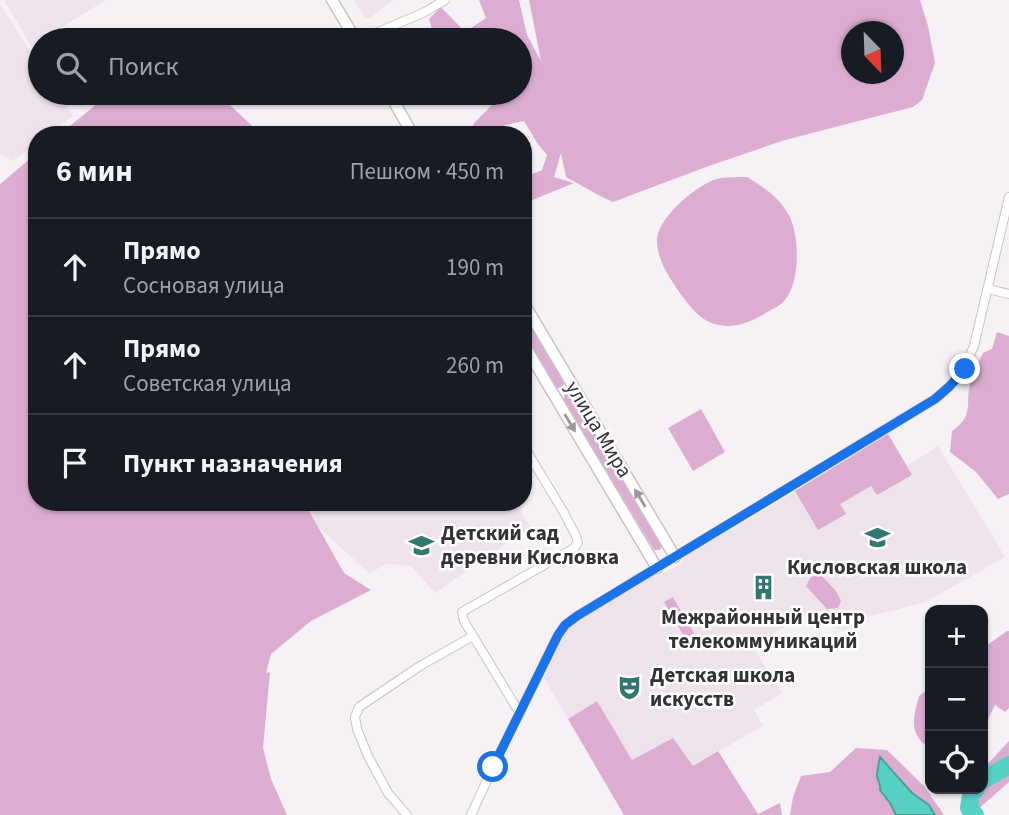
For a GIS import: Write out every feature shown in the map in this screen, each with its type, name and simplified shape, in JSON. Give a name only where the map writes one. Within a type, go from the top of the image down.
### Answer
[{"type":"street","points":[[332,0],[349,28]]},
{"type":"street","points":[[387,28],[445,0]]},
{"type":"street","points":[[395,105],[408,126]]},
{"type":"street","points":[[471,815],[519,712],[565,625],[935,399],[965,369],[974,346],[1009,197]]},
{"type":"street","points":[[988,289],[1009,294]]},
{"type":"street","name":"улица Мира","points":[[532,317],[675,557]]},
{"type":"street","name":"улица Мира","points":[[532,359],[657,568]]},
{"type":"street","points":[[554,397],[573,386]]},
{"type":"street","points":[[519,712],[464,621],[463,612],[574,548],[578,543],[563,511],[532,460]]},
{"type":"street","points":[[407,815],[388,793],[368,756],[356,729],[355,717],[359,707],[420,666],[473,636]]},
{"type":"shaded area","points":[[4,0],[106,0],[60,28],[28,28],[28,41]]},
{"type":"shaded area","points":[[354,0],[393,0],[371,17],[365,18]]},
{"type":"shaded area","points":[[479,0],[519,0],[525,28],[471,28],[486,18]]},
{"type":"shaded area","points":[[529,0],[920,0],[935,63],[922,100],[913,107],[785,140],[613,202],[566,177],[561,153],[554,177],[574,183],[532,200],[532,174],[542,170],[547,155],[532,135],[532,126],[527,126],[524,121],[504,126],[473,126],[492,105],[532,105],[532,44],[541,61]]},
{"type":"shaded area","points":[[0,4],[28,48],[28,105],[66,105],[73,116],[60,126],[28,126],[28,150],[13,161],[0,154]]},
{"type":"shaded area","points":[[441,7],[461,28],[432,28],[429,19]]},
{"type":"shaded area","points":[[95,105],[230,105],[252,126],[70,126]]},
{"type":"shaded area","points":[[28,161],[28,511],[309,511],[344,573],[371,590],[311,621],[271,654],[266,673],[270,672],[263,748],[271,779],[287,815],[0,815],[0,184]]},
{"type":"shaded area","points":[[747,177],[775,197],[792,221],[797,247],[795,276],[786,299],[778,306],[742,324],[719,325],[702,318],[682,296],[662,262],[657,238],[665,220],[682,201],[702,186],[721,178]]},
{"type":"shaded area","points":[[532,328],[564,384],[561,388],[554,386],[532,348]]},
{"type":"shaded area","points":[[997,332],[1009,336],[1009,494],[998,499],[976,472],[950,452],[952,431],[967,414],[972,377],[983,353],[992,349]]},
{"type":"shaded area","points":[[564,395],[572,396],[661,543],[660,550],[653,548],[564,401]]},
{"type":"shaded area","points":[[701,409],[725,452],[693,471],[668,428]]},
{"type":"shaded area","points":[[888,434],[907,466],[938,446],[1005,557],[926,602],[867,617],[849,633],[805,615],[752,646],[782,693],[754,710],[763,726],[693,766],[632,760],[597,701],[568,719],[544,678],[569,627],[653,575],[660,575],[682,563],[690,553]]},
{"type":"shaded area","points":[[888,434],[912,475],[877,495],[871,486],[840,504],[846,514],[818,530],[795,491]]},
{"type":"shaded area","name":"Детский сад деревни Кисловка","points":[[520,511],[530,527],[435,593],[411,566],[387,564],[369,573],[302,512]]},
{"type":"shaded area","points":[[820,574],[836,591],[841,601],[838,608],[827,609],[806,586],[811,577]]},
{"type":"shaded area","points":[[673,597],[694,633],[685,638],[664,602]]},
{"type":"shaded area","points":[[1009,631],[1009,708],[1005,712],[995,705],[988,719],[988,668],[988,644]]},
{"type":"shaded area","points":[[925,692],[924,744],[915,728],[914,716],[919,696]]},
{"type":"shaded area","points":[[597,701],[632,760],[673,738],[693,766],[718,751],[758,814],[780,803],[782,815],[624,815],[568,719]]},
{"type":"shaded area","points":[[1009,741],[1009,782],[977,810],[968,809],[967,794],[988,794],[988,764]]},
{"type":"shaded area","points":[[856,748],[887,750],[924,786],[925,794],[930,794],[944,815],[790,815],[801,776],[830,772]]},
{"type":"shaded area","points":[[880,757],[912,793],[929,805],[935,815],[896,815],[880,790],[877,776]]},
{"type":"waterway","points":[[988,777],[1009,765]]},
{"type":"waterway","points":[[971,794],[969,808],[975,815]]},
{"type":"place","name":"Кисловская школа","points":[[877,538]]},
{"type":"place","name":"Детский сад деревни Кисловка","points":[[421,545]]},
{"type":"place","name":"Межрайонный центр телекоммуникаций","points":[[763,588]]},
{"type":"place","name":"Детская школа искусств","points":[[630,687]]},
{"type":"route","points":[[493,767],[565,625],[935,399],[965,369]]}]
